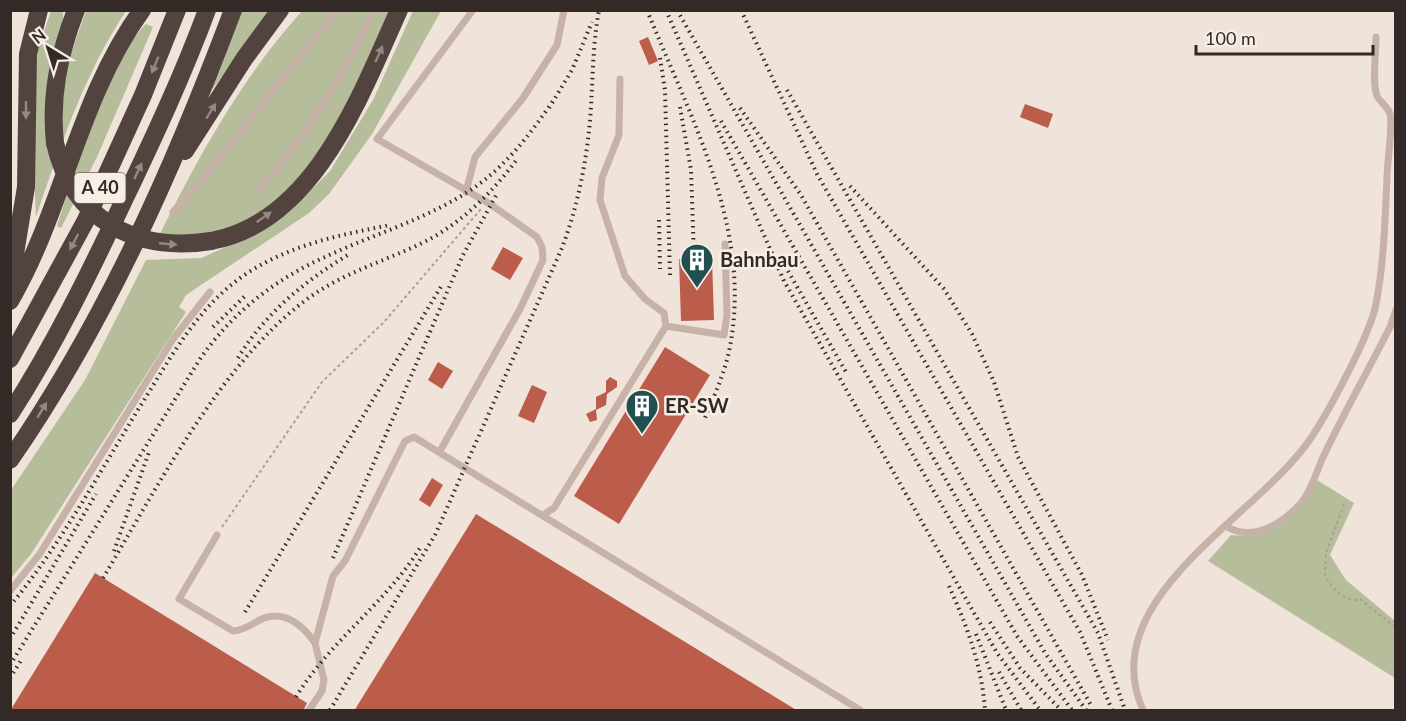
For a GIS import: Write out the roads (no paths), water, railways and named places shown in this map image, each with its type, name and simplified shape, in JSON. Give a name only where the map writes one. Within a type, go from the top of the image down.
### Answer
[{"type":"highway","points":[[10,284],[26,187],[28,54],[39,10]]},
{"type":"highway","points":[[76,10],[63,47],[54,92],[54,128],[58,155],[77,192],[96,214],[128,235],[162,244],[212,242],[236,234],[283,204],[317,169],[360,97],[399,10]]},
{"type":"highway","points":[[10,301],[30,266],[78,135],[111,58],[142,10]]},
{"type":"highway","name":"A 40","points":[[10,358],[86,219],[143,95],[177,10]]},
{"type":"highway","name":"A 40","points":[[10,414],[46,354],[103,246],[166,111],[207,10]]},
{"type":"highway","points":[[10,460],[88,334],[137,242],[166,177],[233,10]]},
{"type":"highway","points":[[166,177],[193,140],[244,59],[280,10]]},
{"type":"lane","points":[[173,212],[200,183],[337,10]]},
{"type":"lane","points":[[259,189],[286,159],[336,81],[374,10]]},
{"type":"lane","points":[[441,451],[520,309],[543,260],[542,247],[537,237],[486,202],[377,139],[473,10]]},
{"type":"lane","points":[[466,192],[475,157],[523,98],[557,45],[564,10]]},
{"type":"lane","points":[[1143,711],[1133,673],[1138,637],[1149,612],[1169,585],[1226,526],[1283,474],[1313,435],[1360,344],[1376,307],[1384,249],[1390,114],[1376,94],[1376,37]]},
{"type":"lane","points":[[543,516],[554,508],[666,326],[664,314],[625,276],[600,200],[602,178],[619,135],[620,79]]},
{"type":"lane","points":[[666,326],[724,335],[727,315],[725,244]]},
{"type":"lane","points":[[10,591],[39,555],[174,339],[210,292]]},
{"type":"lane","points":[[1226,526],[1236,533],[1250,535],[1288,516],[1303,501],[1324,454],[1390,327],[1395,310]]},
{"type":"lane","points":[[315,643],[333,576],[345,561],[405,441],[414,437],[441,451],[860,711]]},
{"type":"lane","points":[[217,535],[179,600],[233,631],[241,631],[264,618],[278,616],[303,626],[315,643],[324,680],[322,691],[309,711]]},
{"type":"railway","points":[[330,710],[435,535],[562,248],[576,202],[586,154],[599,10]]},
{"type":"railway","points":[[647,10],[714,178],[726,222],[733,266],[734,311],[728,356],[704,420]]},
{"type":"railway","points":[[666,10],[784,281],[997,653],[1040,710]]},
{"type":"railway","points":[[677,10],[1045,653],[1086,710]]},
{"type":"railway","points":[[741,10],[817,174],[1080,632],[1112,710]]},
{"type":"railway","points":[[549,108],[572,70],[592,22]]},
{"type":"railway","points":[[660,58],[665,90],[670,276]]},
{"type":"railway","points":[[787,90],[1098,633],[1125,710]]},
{"type":"railway","points":[[10,665],[200,359],[226,327],[255,299],[288,276],[343,249],[432,212],[466,193],[492,174],[514,152],[553,101]]},
{"type":"railway","points":[[680,107],[691,170],[694,256]]},
{"type":"railway","points":[[740,108],[801,195],[1092,707]]},
{"type":"railway","points":[[721,121],[1017,636],[1072,710]]},
{"type":"railway","points":[[103,578],[168,468],[217,394],[243,360],[272,330],[315,293],[359,270],[420,244],[462,218],[486,196],[518,158]]},
{"type":"railway","points":[[850,186],[944,289],[972,334],[994,382],[1018,457],[1082,575],[1108,640]]},
{"type":"railway","points":[[333,558],[463,255],[498,192]]},
{"type":"railway","points":[[659,220],[660,269]]},
{"type":"railway","points":[[10,606],[65,530],[157,379],[203,312],[232,284],[283,254],[335,237],[390,225]]},
{"type":"railway","points":[[238,358],[274,312],[318,274],[351,253]]},
{"type":"railway","points":[[788,271],[846,372]]},
{"type":"railway","points":[[245,612],[442,285]]},
{"type":"railway","points":[[213,327],[245,296]]},
{"type":"railway","points":[[114,551],[149,452]]},
{"type":"railway","points":[[10,639],[96,494]]},
{"type":"railway","points":[[296,697],[325,658],[391,587],[420,548]]},
{"type":"railway","points":[[949,586],[973,647],[981,678],[985,710]]},
{"type":"railway","points":[[990,622],[1020,668],[1061,710]]},
{"type":"railway","points":[[976,634],[1006,710]]},
{"type":"railway","points":[[10,678],[22,659]]},
{"type":"railway","points":[[999,672],[1021,710]]},
{"type":"place","name":"Bahnbau","points":[[697,289]]},
{"type":"place","name":"ER-SW","points":[[642,435]]}]
